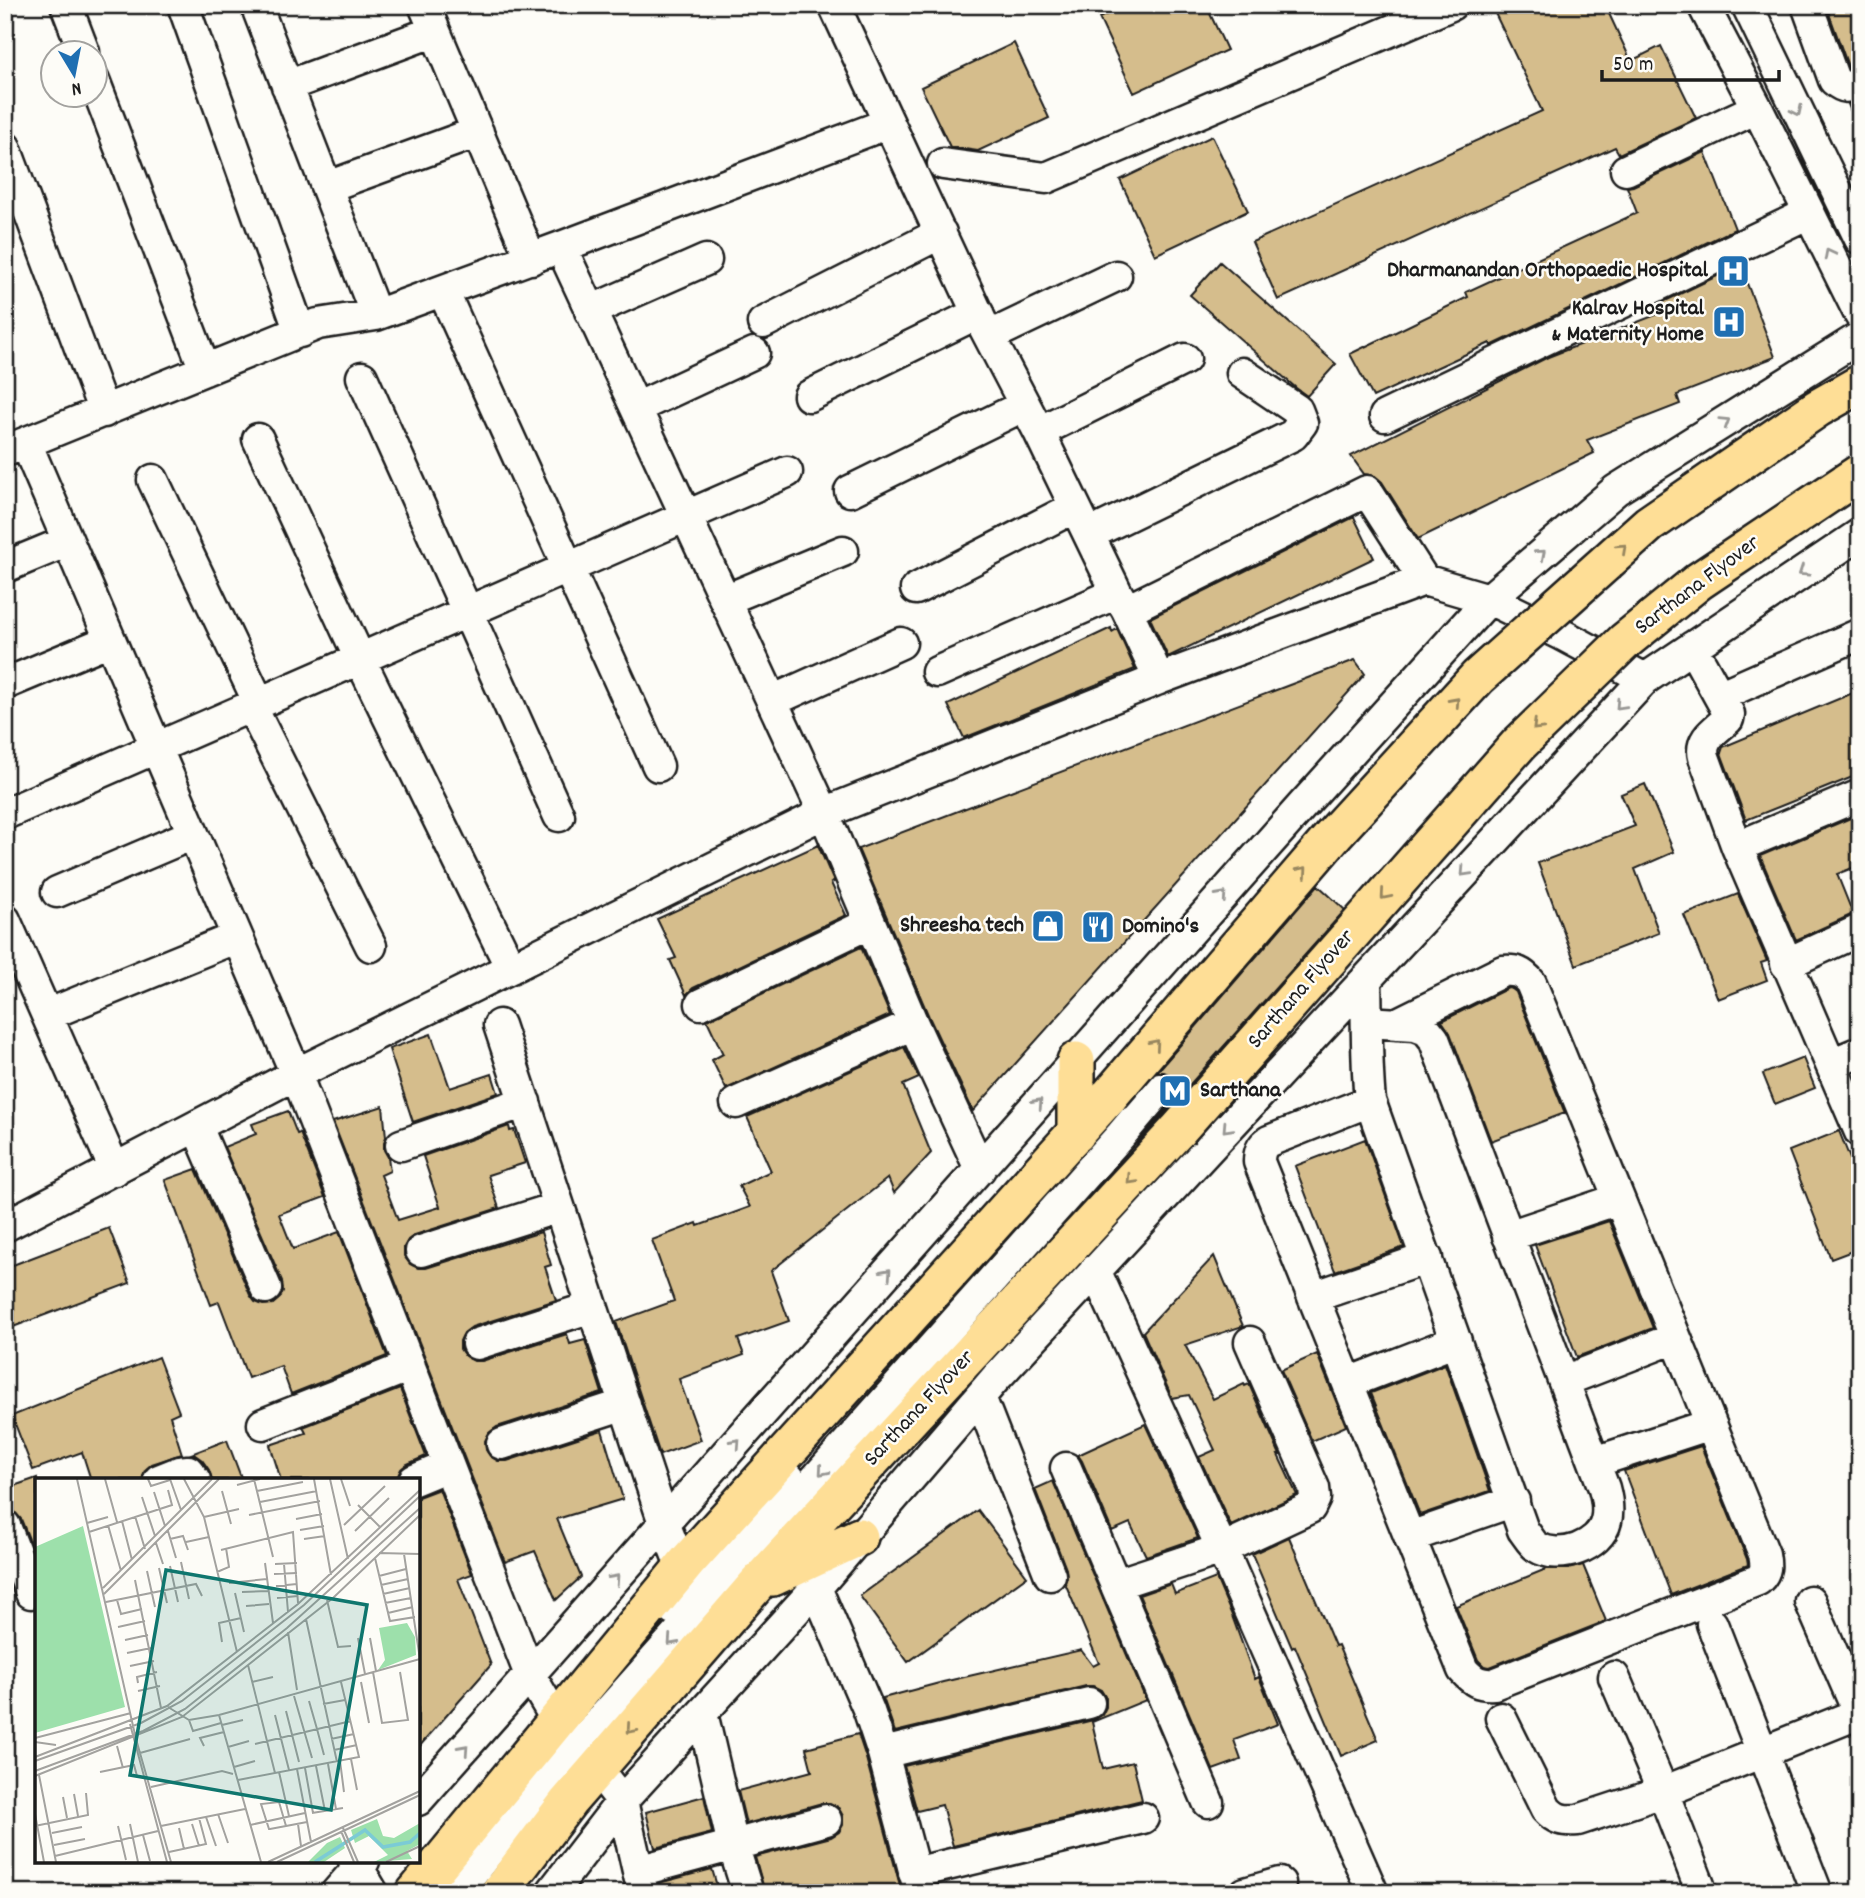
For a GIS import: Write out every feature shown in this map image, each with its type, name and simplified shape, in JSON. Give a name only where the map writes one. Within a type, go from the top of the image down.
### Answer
[{"type":"main road","points":[[415,1893],[682,1568],[1079,1143],[1110,1095],[1336,832],[1478,677],[1649,524],[1818,408],[1860,384]]},
{"type":"main road","name":"Sarthana Flyover","points":[[499,1893],[568,1802],[756,1585],[1178,1130],[1518,744],[1625,641],[1699,580],[1860,473]]},
{"type":"main road","points":[[1076,1061],[1079,1143]]},
{"type":"main road","points":[[756,1585],[859,1537]]},
{"type":"street","points":[[66,5],[79,38]]},
{"type":"street","points":[[183,5],[300,332]]},
{"type":"street","points":[[256,5],[376,315]]},
{"type":"street","points":[[834,5],[984,325],[1040,432],[1159,679]]},
{"type":"street","points":[[943,164],[1046,178],[1451,5]]},
{"type":"street","points":[[1703,5],[1860,315]]},
{"type":"street","points":[[1747,5],[1860,239]]},
{"type":"street","points":[[1807,5],[1834,80],[1842,87],[1849,88],[1860,83]]},
{"type":"street","points":[[287,86],[430,18],[531,259]]},
{"type":"street","points":[[105,108],[205,370]]},
{"type":"street","points":[[1626,170],[1757,108]]},
{"type":"street","points":[[557,1721],[530,1675],[296,1074],[68,541],[15,447],[318,324],[376,315],[889,123]]},
{"type":"street","points":[[327,187],[478,132]]},
{"type":"street","points":[[5,146],[104,412]]},
{"type":"street","points":[[1385,416],[1809,213]]},
{"type":"street","points":[[764,323],[941,233]]},
{"type":"street","points":[[561,247],[824,813],[913,1024],[980,1169]]},
{"type":"street","points":[[590,311],[706,260]]},
{"type":"street","points":[[809,396],[984,325],[1116,276]]},
{"type":"street","points":[[443,291],[658,766]]},
{"type":"street","points":[[420,1798],[1489,599],[1616,490],[1860,337]]},
{"type":"street","points":[[636,408],[754,353]]},
{"type":"street","points":[[1040,432],[1185,359]]},
{"type":"street","points":[[1090,534],[1293,435],[1302,423],[1297,410],[1242,373]]},
{"type":"street","points":[[362,377],[559,816]]},
{"type":"street","points":[[850,491],[1026,405]]},
{"type":"street","points":[[258,439],[360,659],[511,968]]},
{"type":"street","points":[[5,814],[787,472]]},
{"type":"street","points":[[153,481],[255,705],[371,946]]},
{"type":"street","points":[[937,672],[1122,601],[1367,491],[1424,580]]},
{"type":"street","points":[[916,589],[1075,507]]},
{"type":"street","points":[[551,1893],[622,1801],[816,1588],[980,1397],[1645,679],[1860,534]]},
{"type":"street","points":[[5,567],[68,541]]},
{"type":"street","points":[[725,600],[843,551]]},
{"type":"street","points":[[5,1226],[296,1074],[824,813],[1159,679],[1424,580],[1489,599],[1645,679]]},
{"type":"street","points":[[1719,696],[1860,634]]},
{"type":"street","points":[[5,684],[110,640]]},
{"type":"street","points":[[772,701],[901,643]]},
{"type":"street","points":[[1692,647],[1729,714],[1728,719],[1704,741],[1702,748],[1737,847],[1860,1132]]},
{"type":"street","points":[[1737,847],[1860,795]]},
{"type":"street","points":[[57,892],[193,834]]},
{"type":"street","points":[[5,920],[115,1170]]},
{"type":"street","points":[[701,1004],[870,923]]},
{"type":"street","points":[[1786,964],[1860,930]]},
{"type":"street","points":[[47,1015],[237,937]]},
{"type":"street","points":[[1370,1101],[1269,1141],[1259,1152],[1259,1162],[1463,1670],[1481,1685],[1494,1684],[1758,1580],[1764,1574],[1764,1554],[1531,983],[1524,974],[1514,970],[1503,971],[1381,1023]]},
{"type":"street","points":[[1366,979],[1381,1023],[1368,1080],[1370,1101],[1524,1530],[1536,1547],[1556,1553],[1578,1549],[1596,1537],[1606,1524],[1608,1503],[1595,1462],[1434,1039],[1426,1029],[1381,1023]]},
{"type":"street","points":[[736,1103],[913,1024]]},
{"type":"street","points":[[499,1025],[664,1523],[682,1568]]},
{"type":"street","points":[[1831,1064],[1860,1052]]},
{"type":"street","points":[[1121,1135],[1292,1059]]},
{"type":"street","points":[[434,1893],[595,1698],[1079,1143],[1107,1127],[1160,1089],[535,1794],[456,1893]]},
{"type":"street","points":[[401,1145],[525,1102]]},
{"type":"street","points":[[197,1127],[267,1289]]},
{"type":"street","points":[[1508,1236],[1619,1199]]},
{"type":"street","points":[[421,1251],[559,1207]]},
{"type":"street","points":[[1313,1297],[1427,1258]]},
{"type":"street","points":[[1095,1270],[1222,1549],[1373,1893]]},
{"type":"street","points":[[477,1344],[592,1307]]},
{"type":"street","points":[[1564,1381],[1675,1338]]},
{"type":"street","points":[[1348,1383],[1456,1341]]},
{"type":"street","points":[[1116,1584],[1222,1549],[1311,1508],[1315,1498],[1314,1488],[1250,1342]]},
{"type":"street","points":[[263,1424],[410,1366]]},
{"type":"street","points":[[980,1397],[1050,1575]]},
{"type":"street","points":[[502,1444],[625,1404]]},
{"type":"street","points":[[1595,1462],[1711,1423]]},
{"type":"street","points":[[419,1478],[449,1466]]},
{"type":"street","points":[[1066,1468],[1208,1802]]},
{"type":"street","points":[[164,1478],[188,1471],[193,1478]]},
{"type":"street","points":[[1410,1537],[1514,1501]]},
{"type":"street","points":[[5,1526],[31,1593]]},
{"type":"street","points":[[816,1588],[869,1711],[883,1753],[917,1883],[1143,1818]]},
{"type":"street","points":[[1502,1718],[1546,1809],[1553,1817],[1564,1821],[1578,1820],[1663,1792],[1859,1714],[1810,1601]]},
{"type":"street","points":[[1712,1624],[1760,1753],[1817,1893]]},
{"type":"street","points":[[1614,1677],[1702,1893]]},
{"type":"street","points":[[883,1753],[1089,1703]]},
{"type":"street","points":[[702,1713],[733,1845],[748,1893]]},
{"type":"street","points":[[597,1769],[622,1801],[640,1882],[733,1845],[826,1820]]},
{"type":"street","points":[[336,1893],[362,1871]]},
{"type":"street","points":[[1245,1893],[1280,1883]]},
{"type":"building","points":[[1127,5],[1206,5],[1227,50],[1134,93],[1099,18]]},
{"type":"building","points":[[1491,5],[1605,5],[1631,61],[1661,46],[1696,118],[1619,154],[1615,147],[1278,300],[1252,242],[1542,111]]},
{"type":"building","points":[[1826,5],[1854,5],[1860,20],[1860,66],[1849,69]]},
{"type":"building","points":[[1014,43],[1049,118],[978,151],[950,147],[921,87]]},
{"type":"building","points":[[1860,102],[1860,129],[1858,129],[1848,104]]},
{"type":"building","points":[[1212,136],[1248,211],[1155,255],[1120,180]]},
{"type":"building","points":[[1705,152],[1735,229],[1491,346],[1490,343],[1373,397],[1350,354],[1468,297],[1466,292],[1637,213],[1627,187]]},
{"type":"building","points":[[1220,262],[1336,364],[1307,396],[1190,295]]},
{"type":"building","points":[[1740,265],[1775,357],[1677,395],[1680,404],[1587,440],[1594,453],[1418,539],[1382,482],[1375,476],[1364,474],[1351,456],[1548,357],[1666,311],[1663,302]]},
{"type":"building","points":[[1354,517],[1374,558],[1168,657],[1150,618]]},
{"type":"building","points":[[1111,628],[1112,632],[1117,629],[1135,669],[964,738],[948,705]]},
{"type":"building","points":[[1355,660],[1365,674],[973,1111],[929,1017],[858,849]]},
{"type":"building","points":[[1860,690],[1860,774],[1746,820],[1721,753],[1723,747]]},
{"type":"building","points":[[1645,784],[1674,852],[1635,869],[1659,933],[1576,965],[1538,863],[1635,826],[1621,794]]},
{"type":"building","points":[[1860,814],[1860,865],[1837,874],[1853,914],[1796,940],[1760,856]]},
{"type":"building","points":[[818,845],[846,915],[693,988],[686,995],[670,960],[676,958],[657,919]]},
{"type":"building","points":[[1318,885],[1345,910],[1136,1145],[1177,1093],[1177,1084],[1172,1076],[1157,1072]]},
{"type":"building","points":[[1738,894],[1767,961],[1761,963],[1767,980],[1718,999],[1684,915]]},
{"type":"building","points":[[861,947],[890,1015],[726,1089],[712,1060],[723,1054],[707,1020]]},
{"type":"building","points":[[1508,988],[1516,992],[1565,1113],[1491,1141],[1450,1033],[1442,1021]]},
{"type":"building","points":[[431,1034],[450,1088],[492,1074],[498,1093],[413,1122],[389,1049]]},
{"type":"building","points":[[904,1047],[919,1078],[903,1085],[931,1153],[894,1193],[888,1178],[771,1271],[789,1321],[738,1339],[744,1355],[679,1379],[701,1440],[660,1455],[616,1322],[674,1301],[652,1240],[750,1207],[739,1186],[771,1171],[747,1117]]},
{"type":"building","points":[[1803,1058],[1815,1088],[1775,1104],[1763,1074]]},
{"type":"building","points":[[383,1106],[386,1137],[384,1150],[390,1171],[381,1175],[398,1220],[440,1207],[423,1156],[509,1126],[510,1131],[514,1130],[525,1163],[488,1175],[499,1208],[415,1235],[404,1247],[404,1256],[410,1264],[426,1268],[541,1232],[551,1265],[545,1267],[556,1300],[472,1327],[464,1333],[460,1349],[474,1361],[482,1361],[567,1334],[570,1344],[585,1340],[602,1393],[497,1427],[489,1433],[485,1441],[490,1456],[498,1461],[507,1461],[602,1430],[623,1499],[557,1519],[581,1577],[556,1600],[535,1551],[505,1562],[333,1122]]},
{"type":"building","points":[[288,1111],[297,1134],[300,1133],[325,1197],[279,1214],[293,1249],[339,1232],[387,1356],[291,1394],[281,1366],[248,1378],[219,1302],[211,1305],[165,1180],[196,1169],[250,1295],[255,1302],[273,1304],[283,1291],[282,1281],[224,1147],[256,1134],[252,1124]]},
{"type":"building","points":[[1839,1131],[1860,1184],[1860,1248],[1831,1259],[1789,1151]]},
{"type":"building","points":[[1365,1139],[1404,1247],[1335,1271],[1295,1166]]},
{"type":"building","points":[[1609,1221],[1653,1328],[1577,1357],[1535,1245]]},
{"type":"building","points":[[109,1228],[130,1283],[5,1330],[5,1268]]},
{"type":"building","points":[[1214,1256],[1243,1326],[1185,1345],[1213,1399],[1249,1384],[1297,1495],[1231,1526],[1199,1457],[1215,1450],[1189,1395],[1172,1398],[1143,1332]]},
{"type":"building","points":[[1317,1354],[1346,1426],[1312,1441],[1281,1370]]},
{"type":"building","points":[[158,1357],[179,1412],[170,1416],[182,1454],[152,1464],[145,1470],[143,1478],[90,1478],[82,1452],[33,1470],[12,1416]]},
{"type":"building","points":[[1445,1364],[1490,1491],[1420,1515],[1371,1393]]},
{"type":"building","points":[[400,1389],[426,1456],[407,1464],[401,1469],[398,1478],[280,1478],[270,1445],[306,1433],[303,1427]]},
{"type":"building","points":[[1145,1424],[1198,1538],[1146,1556],[1130,1523],[1112,1531],[1078,1455]]},
{"type":"building","points":[[227,1440],[241,1478],[211,1478],[202,1460],[191,1454]]},
{"type":"building","points":[[1701,1446],[1748,1565],[1671,1595],[1624,1471]]},
{"type":"building","points":[[35,1479],[35,1554],[21,1519],[15,1512],[5,1509],[5,1489]]},
{"type":"building","points":[[1053,1481],[1146,1700],[1092,1722],[1103,1769],[1133,1762],[1142,1800],[953,1846],[942,1805],[917,1811],[904,1766],[1093,1720],[1102,1715],[1106,1707],[1106,1698],[1101,1690],[1086,1686],[895,1732],[883,1698],[1081,1650],[1093,1666],[1099,1663],[1065,1583],[1066,1569],[1035,1489]]},
{"type":"building","points":[[439,1489],[472,1574],[458,1579],[491,1665],[420,1746],[420,1496]]},
{"type":"building","points":[[978,1510],[1027,1576],[908,1662],[860,1596]]},
{"type":"building","points":[[1289,1537],[1378,1740],[1341,1756],[1295,1646],[1292,1648],[1252,1554]]},
{"type":"building","points":[[1583,1565],[1606,1621],[1490,1667],[1484,1666],[1478,1660],[1456,1606],[1546,1569],[1568,1569]]},
{"type":"building","points":[[1216,1578],[1255,1679],[1259,1677],[1278,1724],[1234,1740],[1241,1760],[1213,1770],[1139,1595],[1171,1584],[1175,1594]]},
{"type":"building","points":[[858,1734],[902,1893],[765,1893],[755,1857],[831,1837],[839,1832],[843,1825],[843,1816],[838,1807],[822,1803],[746,1824],[738,1791],[812,1771],[806,1748]]},
{"type":"building","points":[[704,1796],[712,1833],[655,1848],[646,1812]]},
{"type":"building","points":[[712,1869],[719,1893],[660,1893],[659,1883]]},
{"type":"place","name":"Dharmanandan Orthopaedic Hospital","points":[[1733,271]]},
{"type":"place","name":"Kalrav Hospital & Maternity Home","points":[[1729,322]]},
{"type":"place","name":"Shreesha tech","points":[[1048,926]]},
{"type":"place","name":"Domino's","points":[[1098,927]]},
{"type":"place","name":"Sarthana","points":[[1175,1091]]}]
